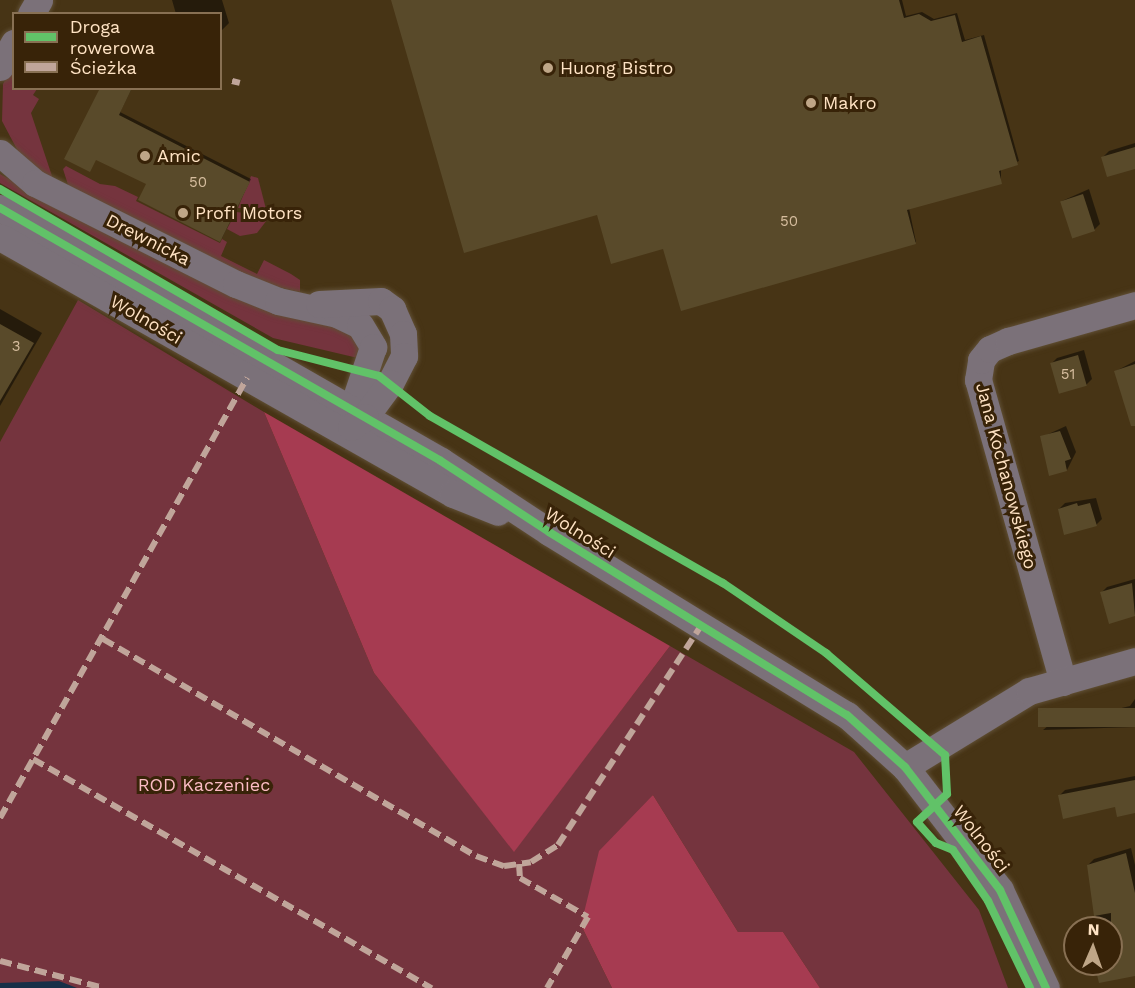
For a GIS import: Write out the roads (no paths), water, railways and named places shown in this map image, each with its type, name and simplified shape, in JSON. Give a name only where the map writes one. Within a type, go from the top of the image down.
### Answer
[{"type":"street","points":[[0,67],[12,47]]},
{"type":"street","name":"Drewnicka","points":[[0,153],[34,183],[236,284],[278,301],[307,305],[369,299],[387,305],[399,319],[404,356],[354,420]]},
{"type":"street","name":"Wolności","points":[[0,208],[354,420]]},
{"type":"street","name":"Wolności","points":[[0,237],[354,420],[441,460],[549,532],[823,699],[905,767],[1000,890],[1046,988]]},
{"type":"street","name":"Jana Kochanowskiego","points":[[1064,682],[978,380],[981,360],[990,349],[1008,340],[1135,305]]},
{"type":"street","points":[[905,767],[1029,691],[1135,661]]},
{"type":"water","points":[[59,981],[77,988],[0,988],[0,983]]},
{"type":"place","name":"Huong Bistro","points":[[548,68]]},
{"type":"place","name":"Makro","points":[[811,103]]},
{"type":"place","name":"Amic","points":[[145,156]]},
{"type":"place","name":"Profi Motors","points":[[183,213]]},
{"type":"park label","name":"ROD Kaczeniec","points":[[204,785]]}]
